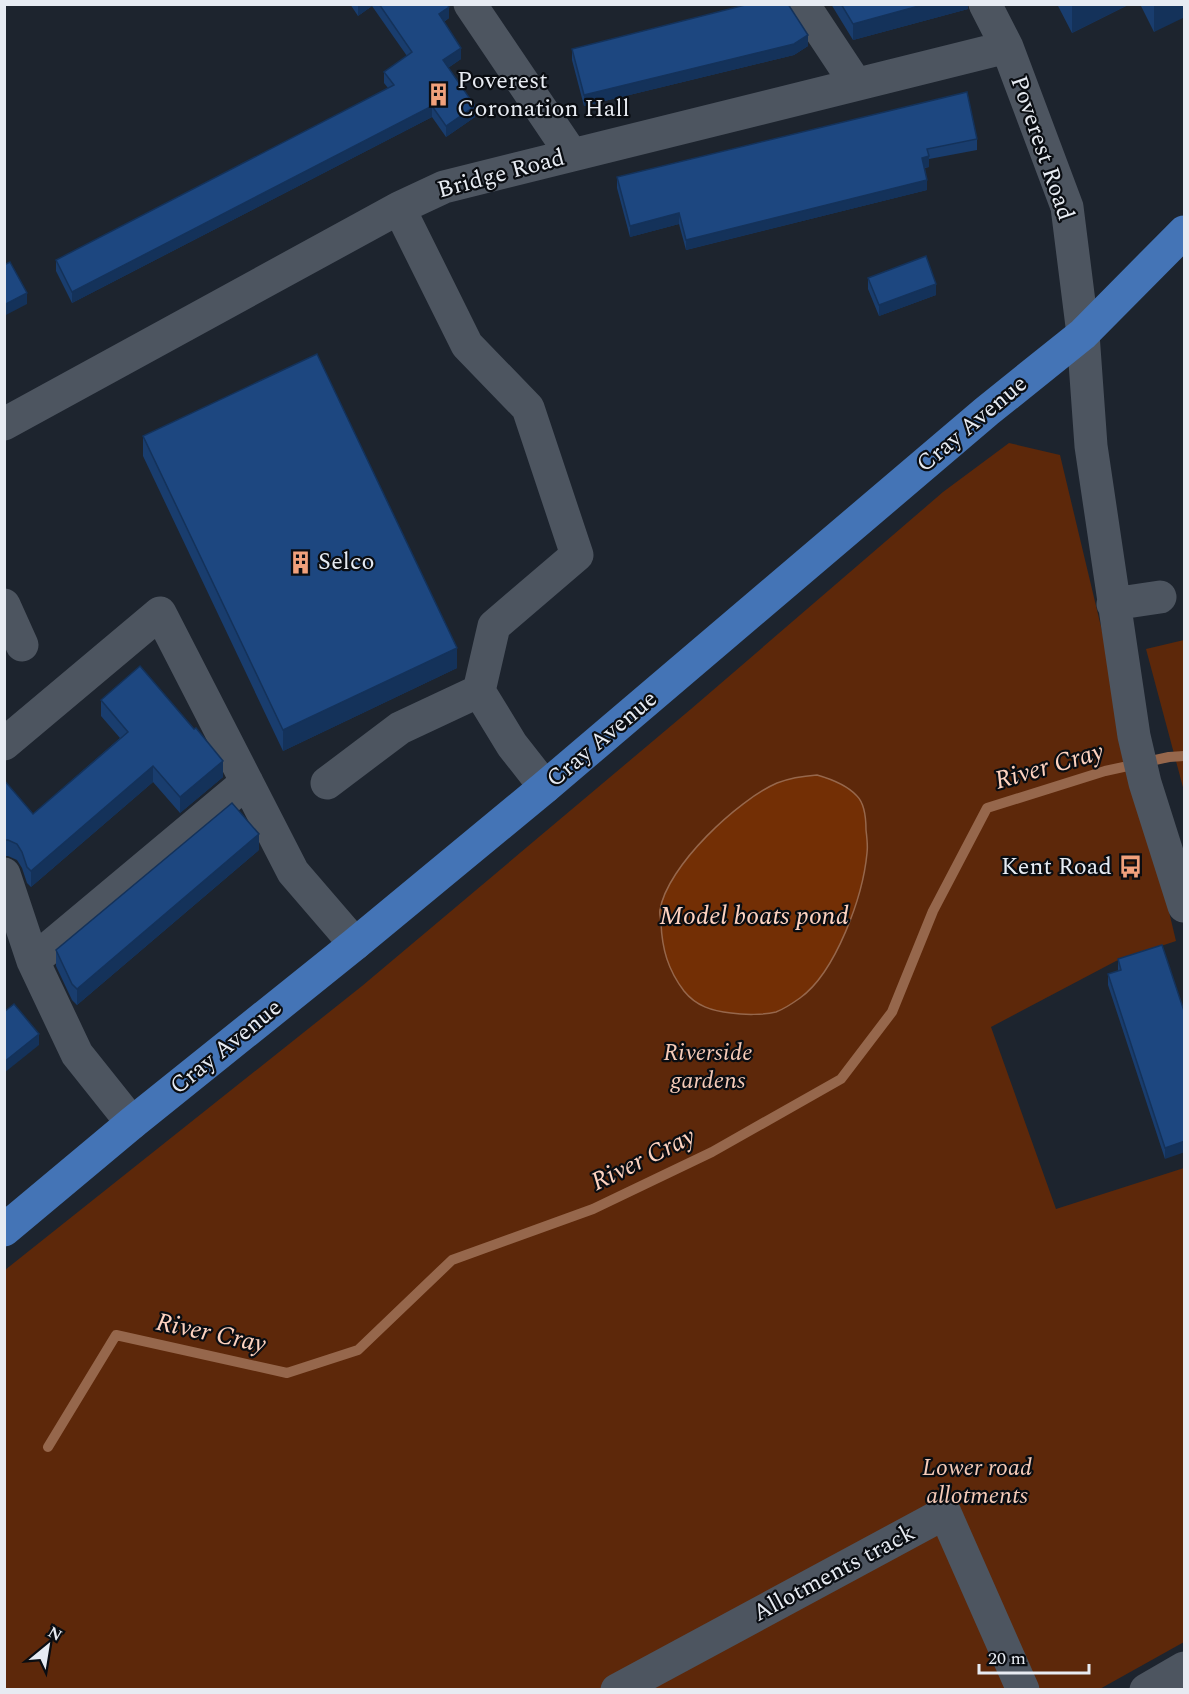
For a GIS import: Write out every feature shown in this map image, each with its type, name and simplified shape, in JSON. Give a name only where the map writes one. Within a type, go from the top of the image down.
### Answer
[{"type":"main road","name":"Cray Avenue","points":[[4,1230],[545,787],[987,411],[1083,334],[1185,231]]},
{"type":"street","points":[[471,4],[572,155]]},
{"type":"street","points":[[803,4],[856,84]]},
{"type":"street","name":"Poverest Road","points":[[985,4],[1007,47],[1067,207],[1083,334]]},
{"type":"street","name":"Bridge Road","points":[[4,424],[399,208],[444,187],[1007,47]]},
{"type":"street","points":[[399,208],[467,345],[528,408],[577,555],[494,626],[479,691],[513,745],[545,787]]},
{"type":"street","points":[[1083,334],[1091,446],[1134,736],[1146,783],[1185,906]]},
{"type":"street","points":[[1113,604],[1160,597]]},
{"type":"street","points":[[4,605],[22,645]]},
{"type":"street","points":[[4,744],[160,613],[293,872],[355,944]]},
{"type":"street","points":[[327,783],[400,728],[479,691]]},
{"type":"street","points":[[33,961],[247,782]]},
{"type":"street","points":[[4,874],[33,961],[78,1054],[132,1124]]},
{"type":"street","name":"Allotments track","points":[[617,1689],[945,1513],[1023,1689]]},
{"type":"street","points":[[1146,1689],[1185,1668]]},
{"type":"green space","name":"Riverside gardens","points":[[1009,443],[1060,455],[1176,941],[1116,961],[991,1027],[1056,1209],[1184,1168],[1184,1642],[1098,1690],[5,1690],[5,1270],[362,986],[691,709],[943,492]]},
{"type":"green space","points":[[1184,640],[1184,791],[1146,649]]},
{"type":"water","name":"Model boats pond","points":[[817,775],[828,778],[853,792],[862,803],[865,817],[867,848],[864,871],[846,932],[825,970],[813,986],[785,1008],[760,1014],[736,1014],[705,1007],[684,991],[667,959],[660,913],[665,893],[676,874],[706,836],[743,804],[777,783]]},
{"type":"building","points":[[379,4],[447,4],[449,7],[439,14],[461,48],[443,60],[475,106],[446,126],[432,106],[72,292],[56,260],[394,85],[384,72],[412,52]]},
{"type":"building","points":[[749,4],[788,4],[808,35],[794,44],[584,95],[572,49]]},
{"type":"building","points":[[841,4],[926,4],[853,24]]},
{"type":"building","points":[[967,92],[977,139],[927,149],[929,156],[922,158],[927,180],[686,240],[679,213],[630,226],[617,177]]},
{"type":"building","points":[[926,256],[936,284],[879,305],[868,278]]},
{"type":"building","points":[[10,262],[27,293],[4,305],[4,265]]},
{"type":"building","name":"Selco","points":[[317,354],[457,648],[283,730],[143,436]]},
{"type":"building","points":[[140,666],[223,761],[180,797],[153,766],[31,871],[17,844],[4,840],[4,780],[33,814],[128,732],[101,700]]},
{"type":"building","points":[[232,803],[259,834],[77,989],[72,984],[56,950]]},
{"type":"building","points":[[1162,945],[1185,1014],[1185,1141],[1165,1148],[1108,974],[1121,970],[1118,959]]},
{"type":"building","points":[[14,1004],[39,1034],[4,1062],[4,1012]]},
{"type":"waterway","name":"River Cray","points":[[48,1447],[116,1335],[287,1373],[358,1350],[452,1260],[593,1209],[712,1152],[841,1079],[892,1012],[933,911],[987,808],[1105,771],[1169,757],[1184,756]]},
{"type":"place","name":"Poverest Coronation Hall","points":[[439,95]]},
{"type":"place","name":"Selco","points":[[300,562]]},
{"type":"place","name":"Kent Road","points":[[1130,867]]},
{"type":"park label","name":"Lower road allotments","points":[[977,1482]]}]
